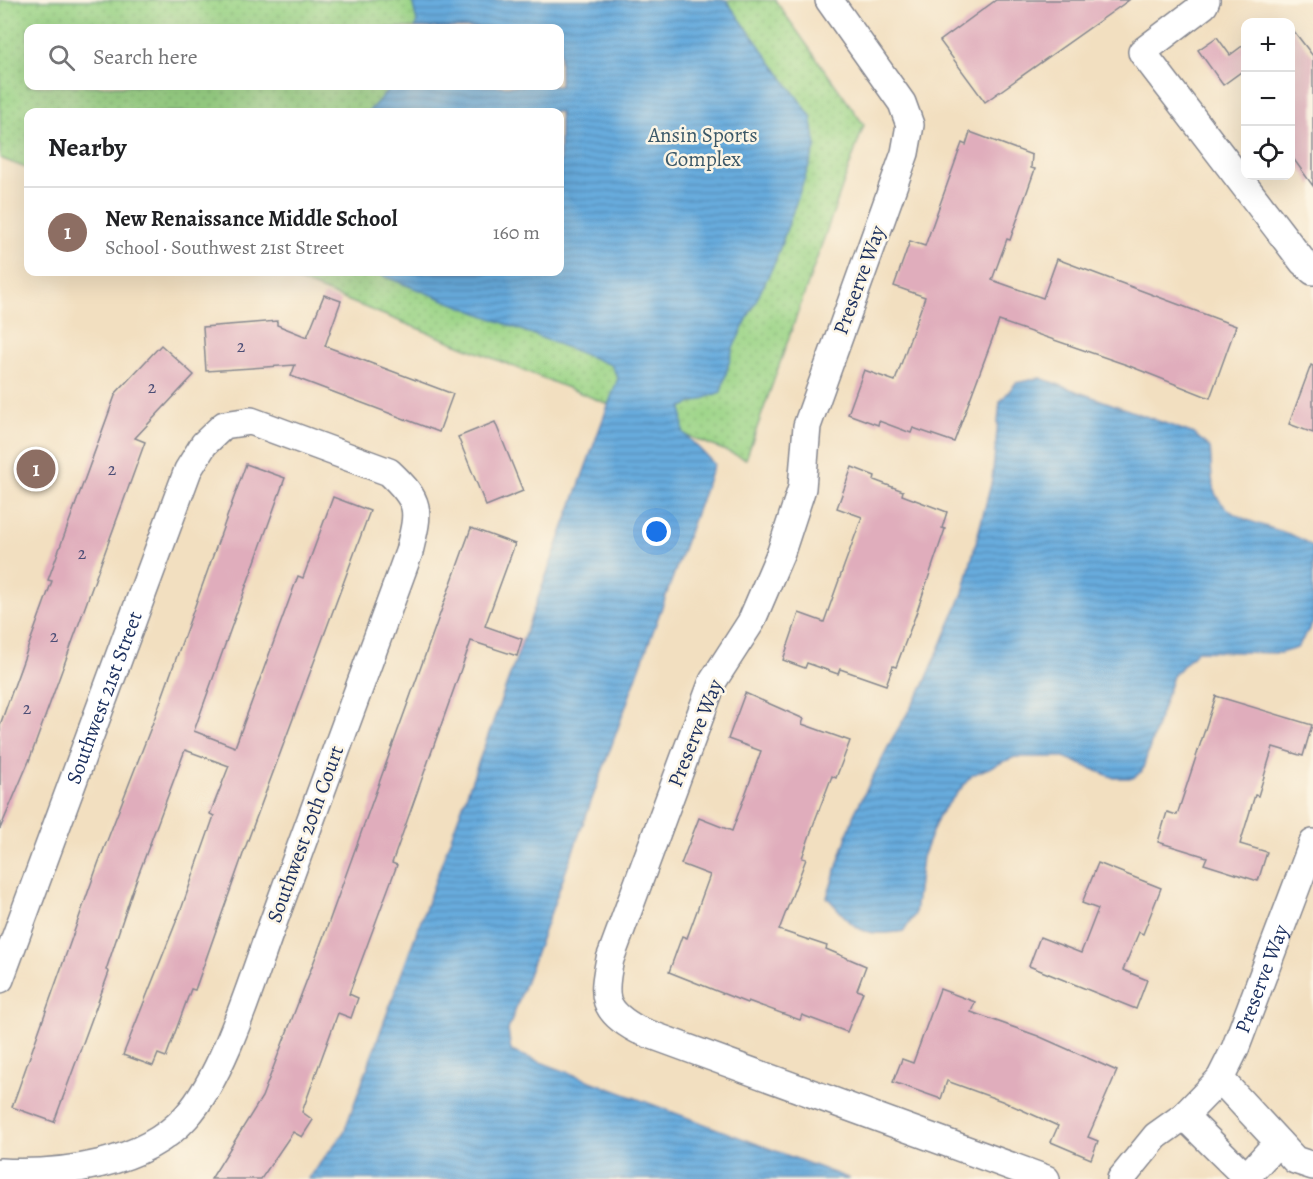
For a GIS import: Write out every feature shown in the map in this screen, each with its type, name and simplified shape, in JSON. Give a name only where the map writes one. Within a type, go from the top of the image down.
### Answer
[{"type":"street","name":"Preserve Way","points":[[829,0],[902,104],[910,125],[904,153],[807,426],[802,488],[781,552],[751,622],[713,681],[610,959],[604,988],[609,1009],[621,1020],[638,1030],[1046,1179]]},
{"type":"street","points":[[1206,0],[1204,5],[1142,52],[1303,262],[1313,271]]},
{"type":"street","name":"Southwest 20th Court","points":[[0,1172],[30,1173],[97,1165],[155,1143],[186,1117],[214,1075],[409,552],[416,522],[416,504],[405,487],[389,472],[251,421],[224,425]]},
{"type":"street","name":"Southwest 21st Street","points":[[0,979],[188,470],[204,444],[224,425]]},
{"type":"street","name":"Preserve Way","points":[[1121,1179],[1156,1136],[1184,1116],[1221,1079],[1235,1049],[1313,844]]},
{"type":"street","points":[[1221,1079],[1295,1160],[1313,1166]]},
{"type":"street","points":[[1184,1116],[1247,1178],[1278,1142]]},
{"type":"green space","name":"Ansin Sports Complex","points":[[0,0],[775,0],[864,125],[746,459],[286,276],[564,276],[564,108],[24,108],[24,167],[0,158]]},
{"type":"water","points":[[412,0],[726,0],[811,116],[816,146],[775,262],[733,348],[721,392],[682,407],[683,432],[714,464],[508,1030],[511,1051],[850,1179],[506,1179],[491,1173],[471,1179],[308,1179],[344,1132],[618,378],[611,365],[383,276],[564,276],[564,108],[372,108],[388,90],[564,90],[564,24],[416,24]]},
{"type":"water","points":[[1040,378],[1194,434],[1210,448],[1214,490],[1224,506],[1248,520],[1289,534],[1313,547],[1313,623],[1297,648],[1280,653],[1197,651],[1173,676],[1142,771],[1133,778],[1114,778],[1064,757],[1015,757],[972,775],[939,815],[922,857],[915,914],[904,931],[868,932],[852,924],[827,897],[854,814],[892,739],[923,687],[963,593],[992,480],[1000,402],[1016,383]]},
{"type":"building","points":[[996,0],[1129,0],[985,102],[940,41]]},
{"type":"building","points":[[1295,33],[1313,56],[1313,186],[1295,161]]},
{"type":"building","points":[[1217,37],[1230,55],[1241,47],[1241,72],[1223,85],[1198,50]]},
{"type":"building","points":[[970,132],[1032,155],[1031,168],[1035,169],[1010,240],[1007,239],[992,280],[1043,298],[1057,259],[1236,326],[1210,398],[1127,365],[999,321],[954,442],[913,428],[911,433],[879,421],[878,425],[848,414],[864,370],[895,381],[925,297],[894,286],[910,241],[925,246],[962,143],[966,145]]},
{"type":"building","points":[[324,295],[341,301],[325,346],[453,394],[439,432],[291,376],[295,365],[206,371],[203,327],[277,321],[277,325],[307,337]]},
{"type":"building","points":[[161,345],[194,375],[135,438],[145,442],[29,761],[0,829],[0,725],[52,581],[48,580],[116,393]]},
{"type":"building","points":[[1311,365],[1313,366],[1313,433],[1289,424]]},
{"type":"building","points":[[495,422],[523,491],[486,506],[458,437]]},
{"type":"building","points":[[246,464],[285,478],[194,731],[235,747],[298,576],[303,578],[333,497],[370,511],[195,990],[191,989],[166,1057],[158,1054],[153,1066],[123,1055],[182,907],[214,816],[210,814],[229,766],[185,750],[133,889],[106,970],[109,972],[54,1122],[12,1107],[98,864],[155,717]]},
{"type":"building","points":[[852,467],[875,476],[874,480],[903,491],[902,495],[947,512],[942,528],[945,529],[916,614],[896,667],[893,666],[886,685],[840,669],[838,674],[807,663],[805,668],[783,660],[799,613],[824,622],[862,517],[837,508]]},
{"type":"building","points":[[471,528],[515,544],[485,626],[522,639],[517,656],[471,641],[392,863],[397,865],[349,994],[358,998],[351,1018],[338,1013],[302,1112],[313,1120],[302,1137],[293,1132],[261,1179],[211,1179],[262,1097],[326,930]]},
{"type":"building","points":[[745,693],[804,719],[802,724],[850,741],[836,778],[832,776],[814,823],[802,858],[806,859],[779,930],[827,946],[826,949],[866,966],[857,990],[863,992],[847,1032],[802,1015],[800,1020],[748,1001],[747,1003],[669,972],[682,936],[687,938],[710,875],[681,864],[699,818],[732,831],[761,751],[728,739]]},
{"type":"building","points":[[1216,696],[1312,725],[1303,756],[1273,747],[1258,796],[1255,795],[1240,844],[1267,852],[1258,881],[1204,864],[1207,857],[1158,842],[1167,812],[1177,815]]},
{"type":"building","points":[[1098,863],[1161,888],[1143,934],[1139,932],[1123,970],[1147,980],[1136,1009],[1029,966],[1040,937],[1081,953],[1098,909],[1082,903]]},
{"type":"building","points":[[940,989],[975,1002],[971,1012],[1038,1036],[1117,1071],[1088,1137],[1098,1141],[1091,1159],[1051,1142],[1058,1126],[1002,1101],[947,1081],[941,1099],[893,1082],[902,1059],[913,1063]]},
{"type":"place","name":"New Renaissance Middle School","points":[[36,469]]}]
